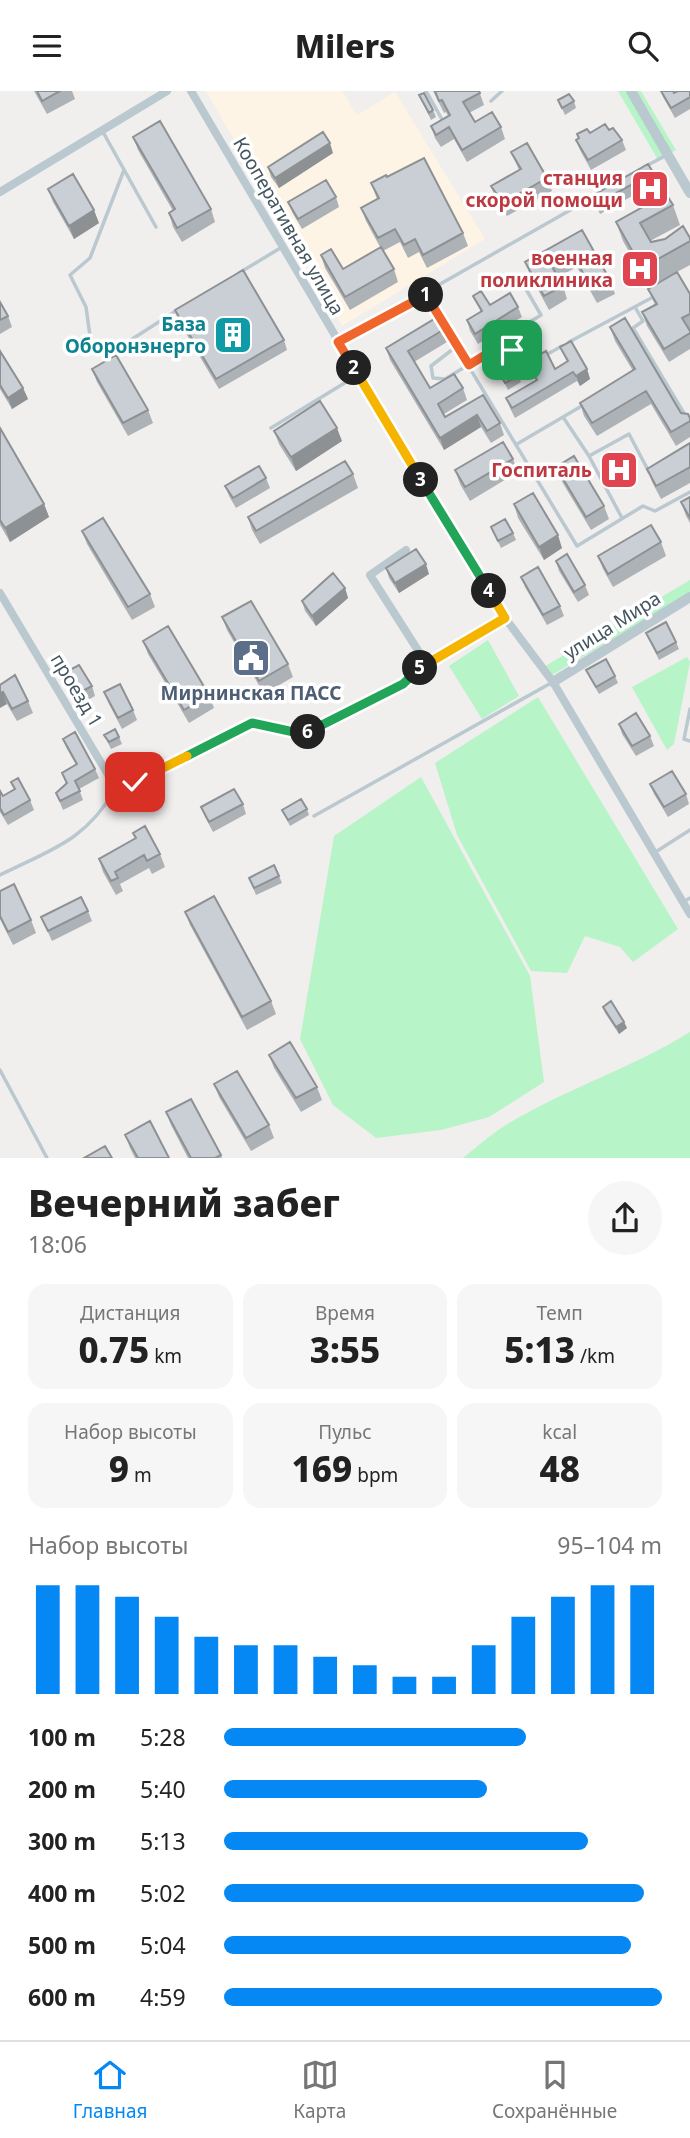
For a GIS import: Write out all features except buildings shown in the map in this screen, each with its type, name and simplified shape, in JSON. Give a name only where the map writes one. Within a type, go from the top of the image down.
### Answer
[{"type":"street","points":[[0,192],[167,91]]},
{"type":"street","name":"Кооперативная улица","points":[[191,91],[338,342],[505,618],[553,682],[654,853],[687,900],[690,913]]},
{"type":"street","points":[[631,91],[690,193]]},
{"type":"street","points":[[406,550],[370,575],[426,663]]},
{"type":"street","name":"проезд 1","points":[[0,593],[116,787]]},
{"type":"street","name":"улица Мира","points":[[553,682],[690,597]]},
{"type":"street","points":[[116,787],[135,782],[252,723],[303,734],[403,684],[426,663],[505,618]]},
{"type":"lane","points":[[426,91],[446,127]]},
{"type":"lane","points":[[491,101],[502,91]]},
{"type":"lane","points":[[102,131],[156,227]]},
{"type":"lane","points":[[642,168],[667,154]]},
{"type":"lane","points":[[90,336],[86,307],[71,275],[90,258],[124,170]]},
{"type":"lane","points":[[338,342],[606,189]]},
{"type":"lane","points":[[234,275],[282,247]]},
{"type":"lane","points":[[457,345],[431,366],[433,378],[445,379],[498,347],[501,340],[541,315],[523,284]]},
{"type":"lane","points":[[478,359],[502,378],[665,291]]},
{"type":"lane","points":[[425,294],[577,545],[643,506],[655,511],[690,492]]},
{"type":"lane","points":[[126,342],[187,304]]},
{"type":"lane","points":[[635,307],[643,321],[633,328],[690,424]]},
{"type":"lane","points":[[498,347],[512,350],[521,347],[519,329]]},
{"type":"lane","points":[[271,428],[358,375]]},
{"type":"lane","points":[[516,445],[595,398]]},
{"type":"lane","points":[[563,418],[589,456],[622,518]]},
{"type":"lane","points":[[589,456],[629,434],[652,478]]},
{"type":"lane","points":[[314,816],[553,682]]},
{"type":"lane","points":[[690,709],[684,740],[690,741]]},
{"type":"lane","points":[[0,876],[77,837],[105,806],[116,787]]},
{"type":"lane","points":[[654,853],[690,830]]},
{"type":"lane","points":[[0,1070],[47,1158]]},
{"type":"shaded area","points":[[206,91],[342,91],[357,115],[395,92],[485,239],[342,326]]},
{"type":"green space","points":[[618,91],[641,91],[676,150],[658,160]]},
{"type":"green space","points":[[690,580],[690,593],[547,678],[542,668]]},
{"type":"green space","points":[[488,640],[519,696],[482,719],[449,666]]},
{"type":"green space","points":[[687,657],[690,662],[674,744],[667,750],[632,687]]},
{"type":"green space","points":[[538,697],[678,929],[633,962],[620,947],[585,936],[567,973],[531,971],[457,835],[435,763]]},
{"type":"green space","points":[[421,777],[530,976],[544,1082],[489,1117],[441,1130],[376,1138],[333,1105],[300,1039],[334,836]]},
{"type":"green space","points":[[690,1032],[690,1158],[463,1158],[500,1129],[528,1112],[645,1057]]},
{"type":"place","name":"станция скорой помощи","points":[[650,189]]},
{"type":"place","name":"военная поликлиника","points":[[640,269]]},
{"type":"place","name":"База Оборонэнерго","points":[[233,335]]},
{"type":"place","name":"Госпиталь","points":[[619,470]]},
{"type":"place","name":"Мирнинская ПАСС","points":[[251,658]]},
{"type":"route","points":[[135,782],[252,723],[303,734],[403,684],[426,663],[505,618],[338,342],[425,294],[469,365],[498,347],[512,350]]}]
